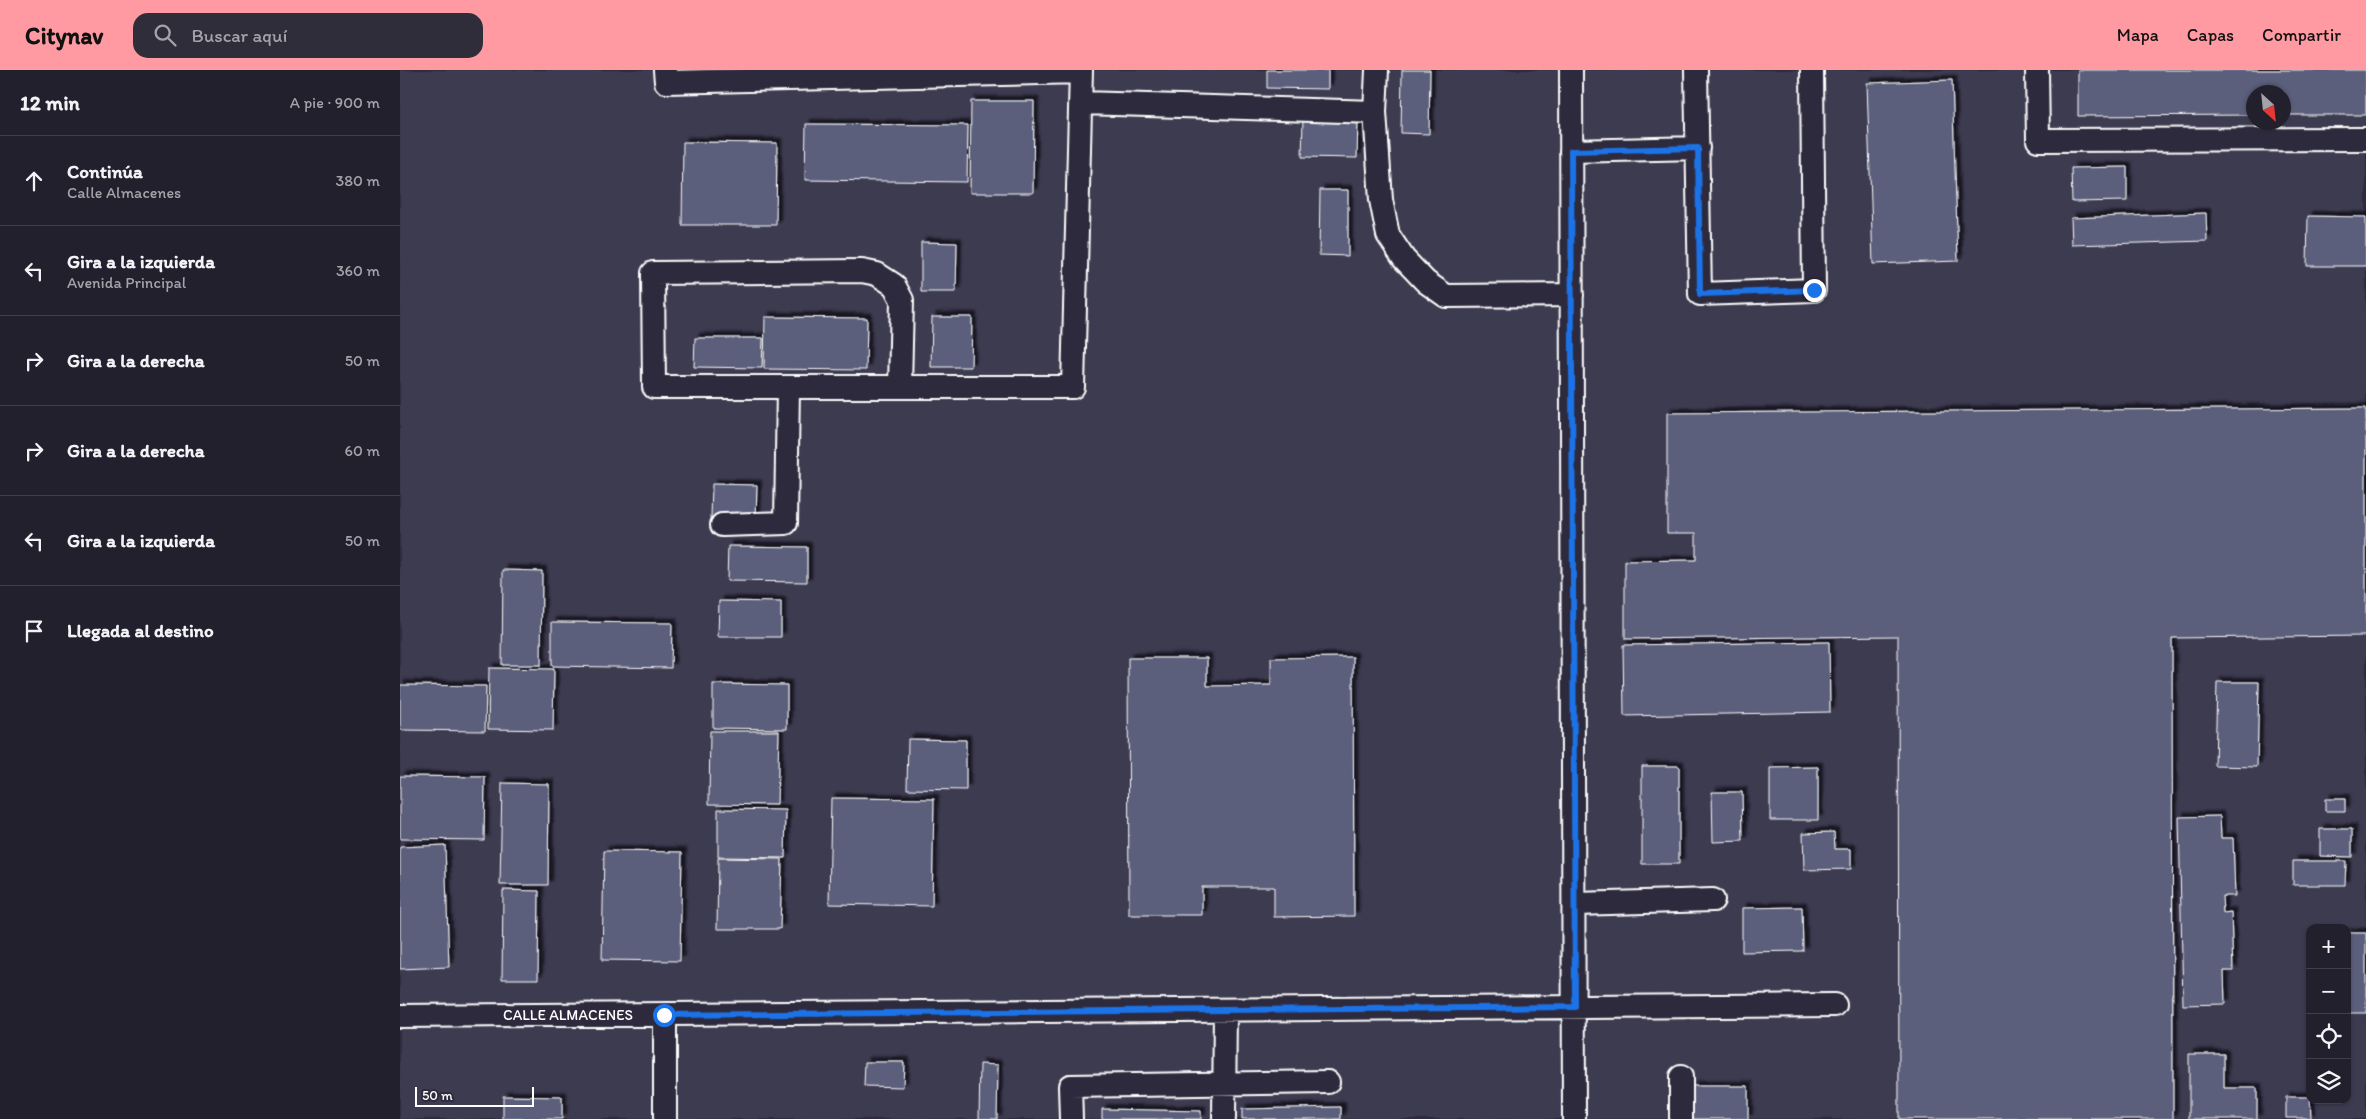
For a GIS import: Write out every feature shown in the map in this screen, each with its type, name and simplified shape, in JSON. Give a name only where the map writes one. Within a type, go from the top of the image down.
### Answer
[{"type":"street","points":[[665,70],[666,82],[1081,71],[1082,103],[1073,387],[900,387],[654,387],[653,273],[862,271],[877,274],[894,286],[902,300],[900,387]]},
{"type":"street","points":[[1377,70],[1376,112],[1381,200],[1388,235],[1404,259],[1426,282],[1446,296],[1572,295]]},
{"type":"street","points":[[1571,70],[1575,904],[1574,1119]]},
{"type":"street","points":[[1696,70],[1700,294],[1814,290],[1812,70]]},
{"type":"street","points":[[2037,70],[2038,140],[2366,139]]},
{"type":"street","points":[[1082,103],[1376,112]]},
{"type":"street","points":[[1571,151],[1698,148]]},
{"type":"street","points":[[722,525],[786,523],[788,387]]},
{"type":"street","points":[[1575,904],[1713,900]]},
{"type":"street","name":"CALLE ALMACENES","points":[[400,1016],[1835,1005]]},
{"type":"street","points":[[1224,1119],[1225,1010]]},
{"type":"street","points":[[664,1015],[665,1119]]},
{"type":"street","points":[[1681,1077],[1681,1119]]},
{"type":"street","points":[[1071,1119],[1070,1086],[1328,1082]]},
{"type":"shaded area","points":[[400,70],[2366,70],[2366,1119],[400,1119]]},
{"type":"building","points":[[1267,70],[1328,70],[1328,89],[1267,88]]},
{"type":"building","points":[[1402,70],[1430,70],[1429,134],[1401,133]]},
{"type":"building","points":[[2078,70],[2366,70],[2366,115],[2291,115],[2291,85],[2246,85],[2246,115],[2078,116]]},
{"type":"building","points":[[1952,80],[1958,261],[1873,264],[1867,83]]},
{"type":"building","points":[[971,101],[1034,101],[1033,193],[970,193]]},
{"type":"building","points":[[1303,118],[1358,119],[1357,158],[1302,157]]},
{"type":"building","points":[[806,124],[968,125],[967,182],[805,180]]},
{"type":"building","points":[[683,142],[777,143],[776,225],[682,225]]},
{"type":"building","points":[[2127,167],[2127,201],[2072,202],[2071,168]]},
{"type":"building","points":[[1320,190],[1348,190],[1348,256],[1319,255]]},
{"type":"building","points":[[2206,213],[2207,241],[2072,245],[2071,218]]},
{"type":"building","points":[[2308,216],[2366,217],[2366,266],[2307,266]]},
{"type":"building","points":[[921,242],[957,243],[956,292],[921,292]]},
{"type":"building","points":[[765,317],[867,318],[866,370],[764,369]]},
{"type":"building","points":[[932,317],[972,317],[971,367],[931,367]]},
{"type":"building","points":[[695,338],[763,338],[762,368],[694,367]]},
{"type":"building","points":[[2366,408],[2366,636],[2172,638],[2173,1119],[1899,1119],[1898,636],[1625,639],[1625,561],[1696,560],[1696,533],[1667,533],[1667,413]]},
{"type":"building","points":[[712,484],[757,485],[756,519],[711,518]]},
{"type":"building","points":[[728,546],[807,547],[807,582],[727,581]]},
{"type":"building","points":[[503,570],[542,571],[541,665],[502,665]]},
{"type":"building","points":[[719,601],[781,602],[781,637],[718,637]]},
{"type":"building","points":[[552,622],[672,623],[671,668],[552,666]]},
{"type":"building","points":[[1829,642],[1830,712],[1624,716],[1623,645]]},
{"type":"building","points":[[1353,657],[1354,916],[1274,917],[1274,887],[1202,887],[1202,915],[1129,915],[1128,658],[1207,658],[1207,686],[1271,685],[1271,658]]},
{"type":"building","points":[[489,668],[554,669],[553,730],[488,729]]},
{"type":"building","points":[[2217,682],[2259,682],[2257,767],[2215,766]]},
{"type":"building","points":[[713,684],[787,685],[787,729],[713,728]]},
{"type":"building","points":[[400,685],[486,686],[485,731],[400,730]]},
{"type":"building","points":[[710,731],[779,731],[777,805],[709,804]]},
{"type":"building","points":[[908,739],[966,740],[966,790],[907,789]]},
{"type":"building","points":[[1642,766],[1679,766],[1679,864],[1642,864]]},
{"type":"building","points":[[1818,767],[1818,820],[1770,820],[1770,768]]},
{"type":"building","points":[[400,776],[485,777],[484,840],[400,839]]},
{"type":"building","points":[[502,783],[549,784],[548,885],[500,885]]},
{"type":"building","points":[[1712,792],[1742,792],[1743,841],[1713,842]]},
{"type":"building","points":[[831,798],[934,799],[932,906],[829,904]]},
{"type":"building","points":[[2325,799],[2345,799],[2345,811],[2325,811]]},
{"type":"building","points":[[718,809],[786,810],[785,858],[718,857]]},
{"type":"building","points":[[2220,816],[2221,838],[2233,838],[2235,896],[2222,896],[2223,913],[2231,912],[2233,971],[2224,971],[2225,1004],[2183,1005],[2179,817]]},
{"type":"building","points":[[2320,829],[2352,829],[2352,857],[2320,856]]},
{"type":"building","points":[[1834,832],[1835,849],[1851,849],[1851,869],[1804,870],[1803,833]]},
{"type":"building","points":[[445,845],[449,967],[400,969],[400,847]]},
{"type":"building","points":[[604,851],[682,852],[680,961],[602,960]]},
{"type":"building","points":[[718,858],[782,859],[780,929],[717,929]]},
{"type":"building","points":[[2293,861],[2346,861],[2345,885],[2293,885]]},
{"type":"building","points":[[503,890],[539,891],[538,979],[502,979]]},
{"type":"building","points":[[1802,907],[1803,951],[1742,952],[1742,908]]},
{"type":"building","points":[[2351,933],[2366,933],[2366,1013],[2351,1013]]},
{"type":"building","points":[[2189,1054],[2224,1054],[2224,1088],[2257,1088],[2257,1119],[2189,1119]]},
{"type":"building","points":[[865,1062],[904,1062],[903,1087],[864,1086]]},
{"type":"building","points":[[980,1064],[998,1065],[997,1119],[979,1119]]},
{"type":"building","points":[[1692,1086],[1748,1086],[1748,1119],[1692,1119]]},
{"type":"building","points":[[503,1096],[562,1097],[562,1119],[503,1119]]},
{"type":"building","points":[[2286,1097],[2306,1097],[2306,1104],[2310,1104],[2311,1118],[2286,1118]]},
{"type":"building","points":[[1341,1107],[1341,1119],[1242,1119],[1242,1109]]},
{"type":"building","points":[[1102,1109],[1201,1111],[1201,1119],[1102,1119]]},
{"type":"route","points":[[664,1015],[1575,1007],[1571,151],[1698,148],[1700,294],[1814,290]]}]
